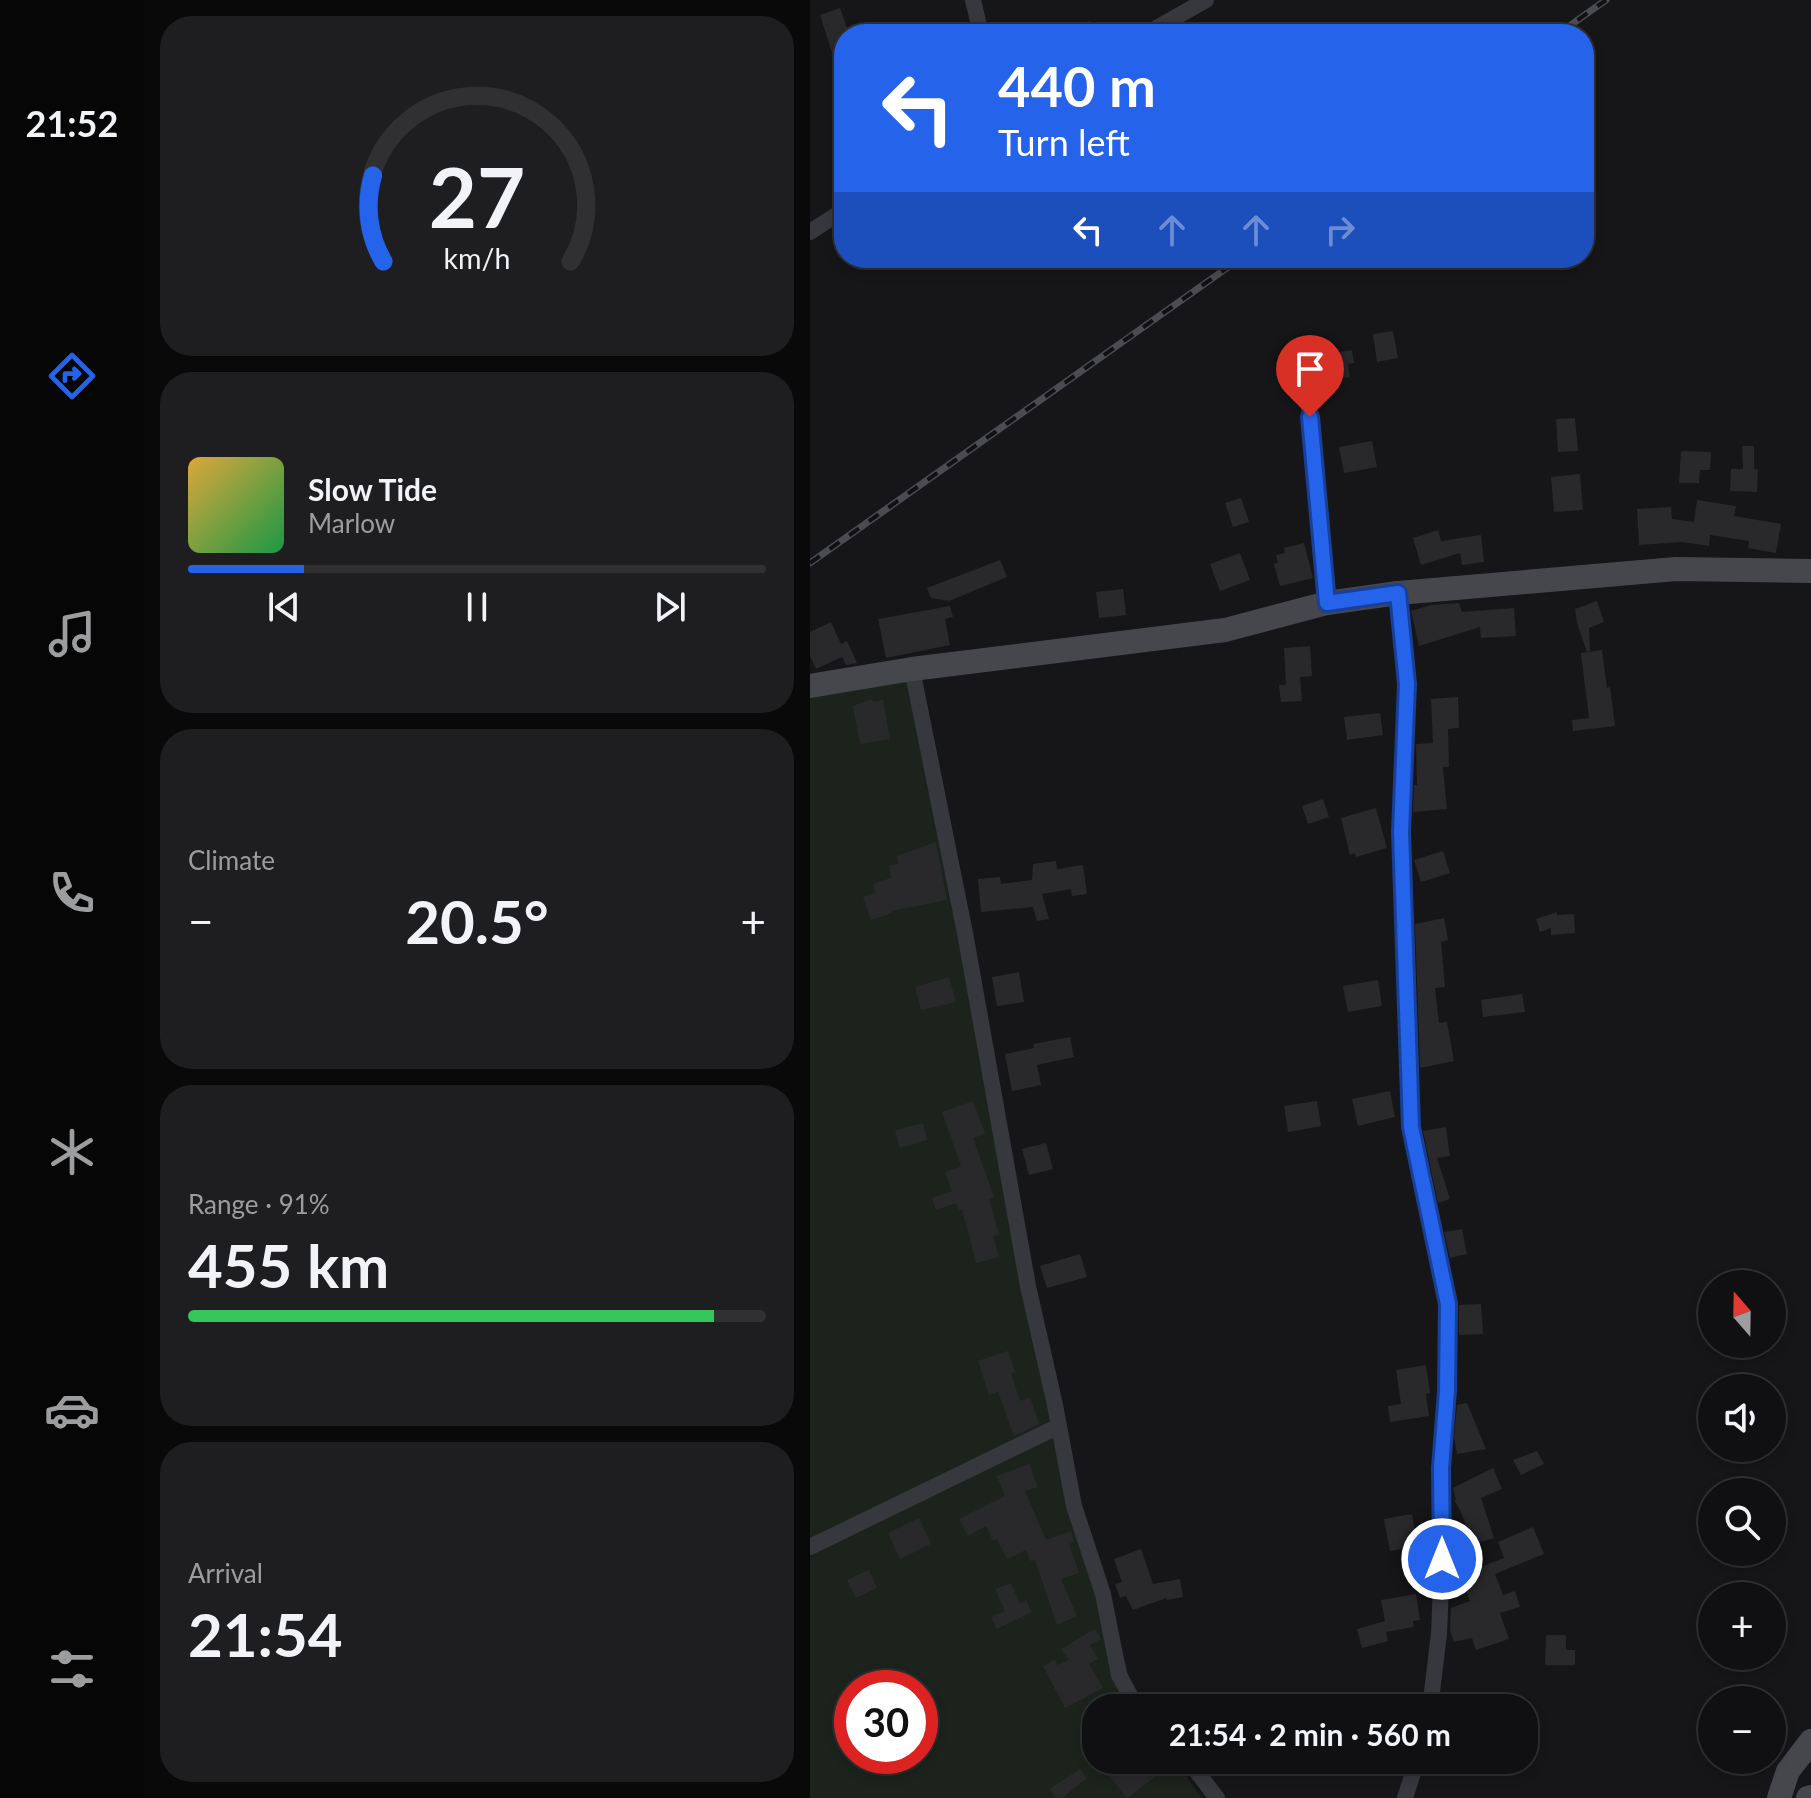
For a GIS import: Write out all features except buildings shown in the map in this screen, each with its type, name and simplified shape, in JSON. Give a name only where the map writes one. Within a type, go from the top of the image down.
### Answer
[{"type":"street","points":[[973,0],[979,24]]},
{"type":"street","points":[[1164,24],[1206,0]]},
{"type":"street","points":[[810,232],[834,216]]},
{"type":"street","points":[[1304,354],[1327,603]]},
{"type":"street","points":[[810,686],[912,669],[1225,630],[1327,603],[1398,593],[1676,569],[1811,571]]},
{"type":"street","points":[[1398,593],[1407,684],[1401,832],[1411,1127],[1448,1304],[1447,1391],[1441,1468],[1443,1534],[1439,1634],[1432,1694]]},
{"type":"street","points":[[912,669],[965,933],[1028,1286],[1074,1506],[1103,1594],[1119,1675],[1129,1694]]},
{"type":"street","points":[[810,1547],[1059,1426]]},
{"type":"street","points":[[1779,1798],[1788,1771],[1811,1741]]},
{"type":"street","points":[[1199,1774],[1217,1798]]},
{"type":"street","points":[[1405,1798],[1413,1774]]},
{"type":"shaded area","points":[[912,669],[1059,1426],[1134,1694],[1082,1694],[1082,1774],[1184,1774],[1202,1798],[810,1798],[810,691]]},
{"type":"railway","points":[[1572,24],[1606,0]]},
{"type":"railway","points":[[810,563],[1227,268]]},
{"type":"route","points":[[1310,417],[1327,603],[1398,593],[1407,684],[1401,832],[1411,1127],[1448,1304],[1447,1391],[1441,1468],[1442,1559]]}]
